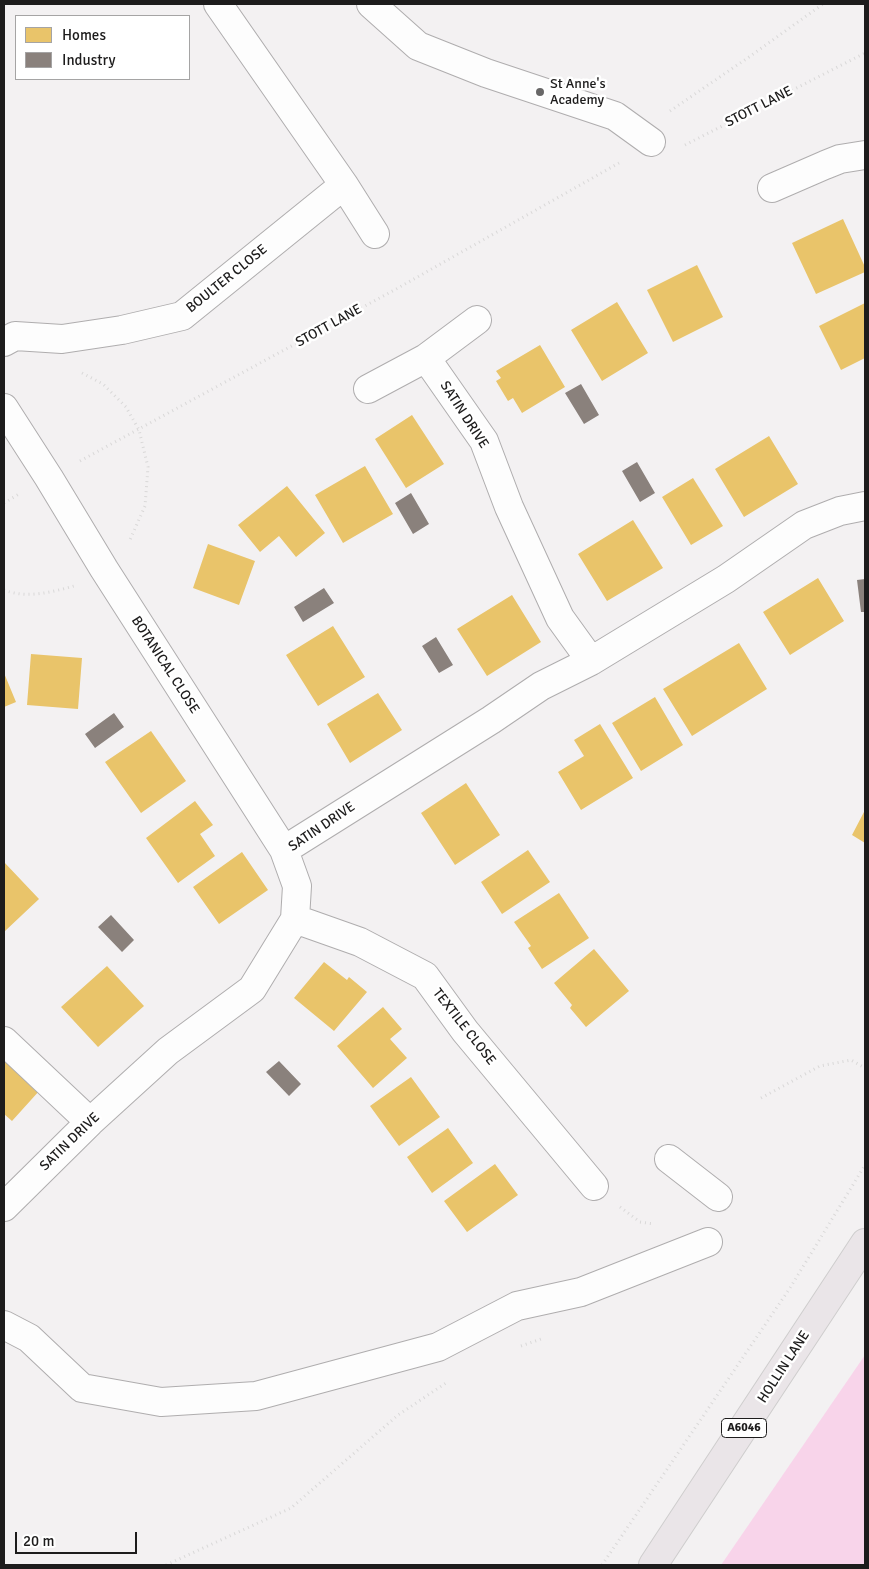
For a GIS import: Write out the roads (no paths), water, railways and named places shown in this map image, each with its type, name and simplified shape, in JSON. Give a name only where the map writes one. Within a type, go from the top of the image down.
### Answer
[{"type":"main road","name":"HOLLIN LANE","points":[[654,1565],[865,1243]]},
{"type":"street","points":[[218,4],[344,185],[375,234]]},
{"type":"street","points":[[371,4],[418,46],[486,73],[615,116],[651,142]]},
{"type":"street","points":[[772,188],[825,164],[840,159],[865,155]]},
{"type":"street","name":"BOULTER CLOSE","points":[[4,342],[15,336],[62,338],[122,330],[182,316],[344,185]]},
{"type":"street","points":[[368,389],[426,358],[477,320]]},
{"type":"street","name":"SATIN DRIVE","points":[[426,358],[484,441],[509,507],[560,618],[591,661]]},
{"type":"street","name":"BOTANICAL CLOSE","points":[[4,408],[104,569],[284,850]]},
{"type":"street","name":"SATIN DRIVE","points":[[4,1207],[90,1122],[168,1051],[252,989],[295,919],[298,886],[284,850],[541,686],[591,661],[726,579],[804,524],[840,511],[865,506]]},
{"type":"street","name":"TEXTILE CLOSE","points":[[295,919],[360,942],[425,976],[465,1032],[594,1186]]},
{"type":"street","points":[[4,1041],[90,1122]]},
{"type":"street","points":[[668,1159],[718,1198]]},
{"type":"street","points":[[4,1325],[29,1338],[82,1388],[161,1402],[256,1396],[438,1347],[517,1306],[581,1292],[708,1242]]},
{"type":"place","name":"St Anne's Academy","points":[[540,92]]}]
